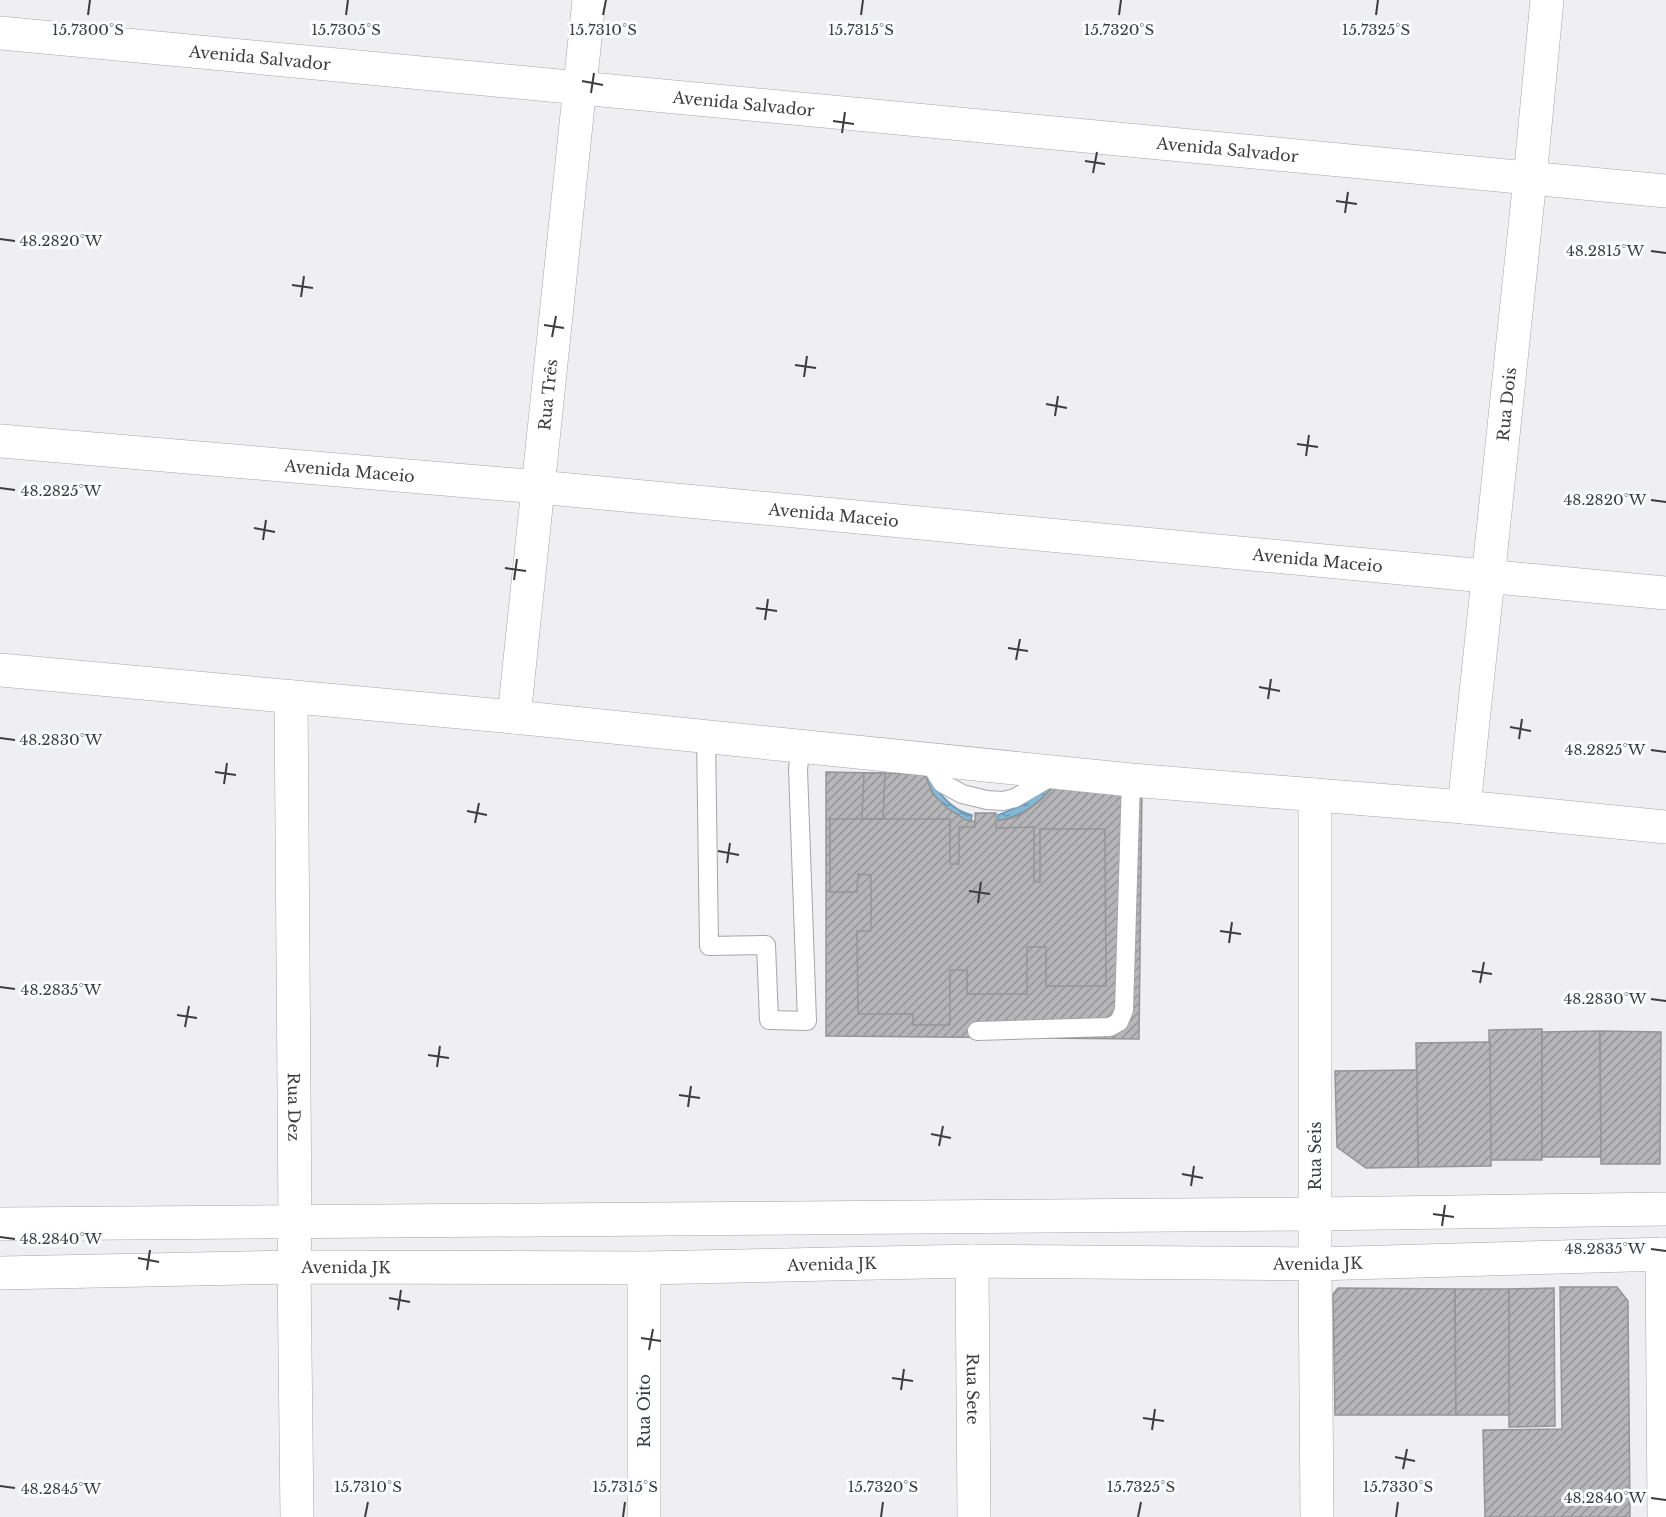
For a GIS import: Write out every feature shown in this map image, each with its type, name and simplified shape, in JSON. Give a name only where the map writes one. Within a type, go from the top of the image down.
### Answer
[{"type":"street","name":"Rua Três","points":[[514,717],[589,0]]},
{"type":"street","name":"Rua Dois","points":[[1464,807],[1547,0]]},
{"type":"street","name":"Avenida Salvador","points":[[0,33],[1666,191]]},
{"type":"street","name":"Avenida Maceio","points":[[0,441],[538,487],[1666,593]]},
{"type":"street","points":[[0,670],[514,717],[1131,780],[1464,807],[1666,827]]},
{"type":"street","name":"Rua Dez","points":[[291,697],[297,1517]]},
{"type":"street","name":"Rua Seis","points":[[1315,795],[1317,1517]]},
{"type":"street","points":[[0,1224],[1315,1214],[1666,1209]]},
{"type":"street","points":[[1664,1254],[1664,1517]]},
{"type":"street","name":"Avenida JK","points":[[0,1273],[294,1267],[644,1268],[972,1261],[1315,1264],[1664,1254]]},
{"type":"street","name":"Rua Sete","points":[[972,1261],[974,1517]]},
{"type":"street","name":"Rua Oito","points":[[644,1268],[644,1517]]},
{"type":"lane","points":[[706,736],[709,946],[766,945],[769,1020],[807,1021],[798,769],[801,746]]},
{"type":"lane","points":[[977,1030],[1110,1027],[1119,1022],[1124,1010],[1131,780]]},
{"type":"water","points":[[931,777],[947,801],[959,810],[972,815],[971,822],[957,816],[938,800],[926,779]]},
{"type":"water","points":[[1048,784],[1052,788],[1034,805],[1021,813],[998,821],[998,815],[1023,805]]},
{"type":"building","points":[[826,772],[925,774],[932,793],[947,808],[966,820],[984,823],[1013,818],[1024,813],[1052,788],[1142,790],[1139,1039],[826,1036]]},
{"type":"building","points":[[864,773],[885,773],[883,819],[862,819]]},
{"type":"building","points":[[975,813],[996,813],[996,828],[1034,827],[1034,882],[1040,882],[1040,829],[1105,829],[1106,986],[1046,986],[1046,947],[1027,947],[1027,994],[967,994],[967,970],[950,970],[950,1025],[913,1025],[913,1014],[858,1014],[857,931],[871,931],[871,875],[858,874],[857,892],[830,892],[830,819],[950,819],[950,864],[959,864],[959,827],[975,827]]},
{"type":"building","points":[[1542,1029],[1542,1160],[1490,1160],[1489,1030]]},
{"type":"building","points":[[1600,1031],[1601,1157],[1542,1157],[1542,1032]]},
{"type":"building","points":[[1600,1031],[1661,1032],[1660,1164],[1601,1164]]},
{"type":"building","points":[[1490,1042],[1491,1166],[1418,1167],[1416,1043]]},
{"type":"building","points":[[1417,1070],[1418,1167],[1366,1168],[1337,1147],[1335,1071]]},
{"type":"building","points":[[1560,1287],[1617,1287],[1628,1301],[1630,1517],[1485,1517],[1483,1430],[1562,1429]]},
{"type":"building","points":[[1338,1288],[1455,1289],[1456,1415],[1335,1415],[1333,1294]]},
{"type":"building","points":[[1554,1288],[1555,1426],[1509,1427],[1509,1289]]},
{"type":"building","points":[[1455,1289],[1509,1289],[1509,1415],[1456,1415]]}]
